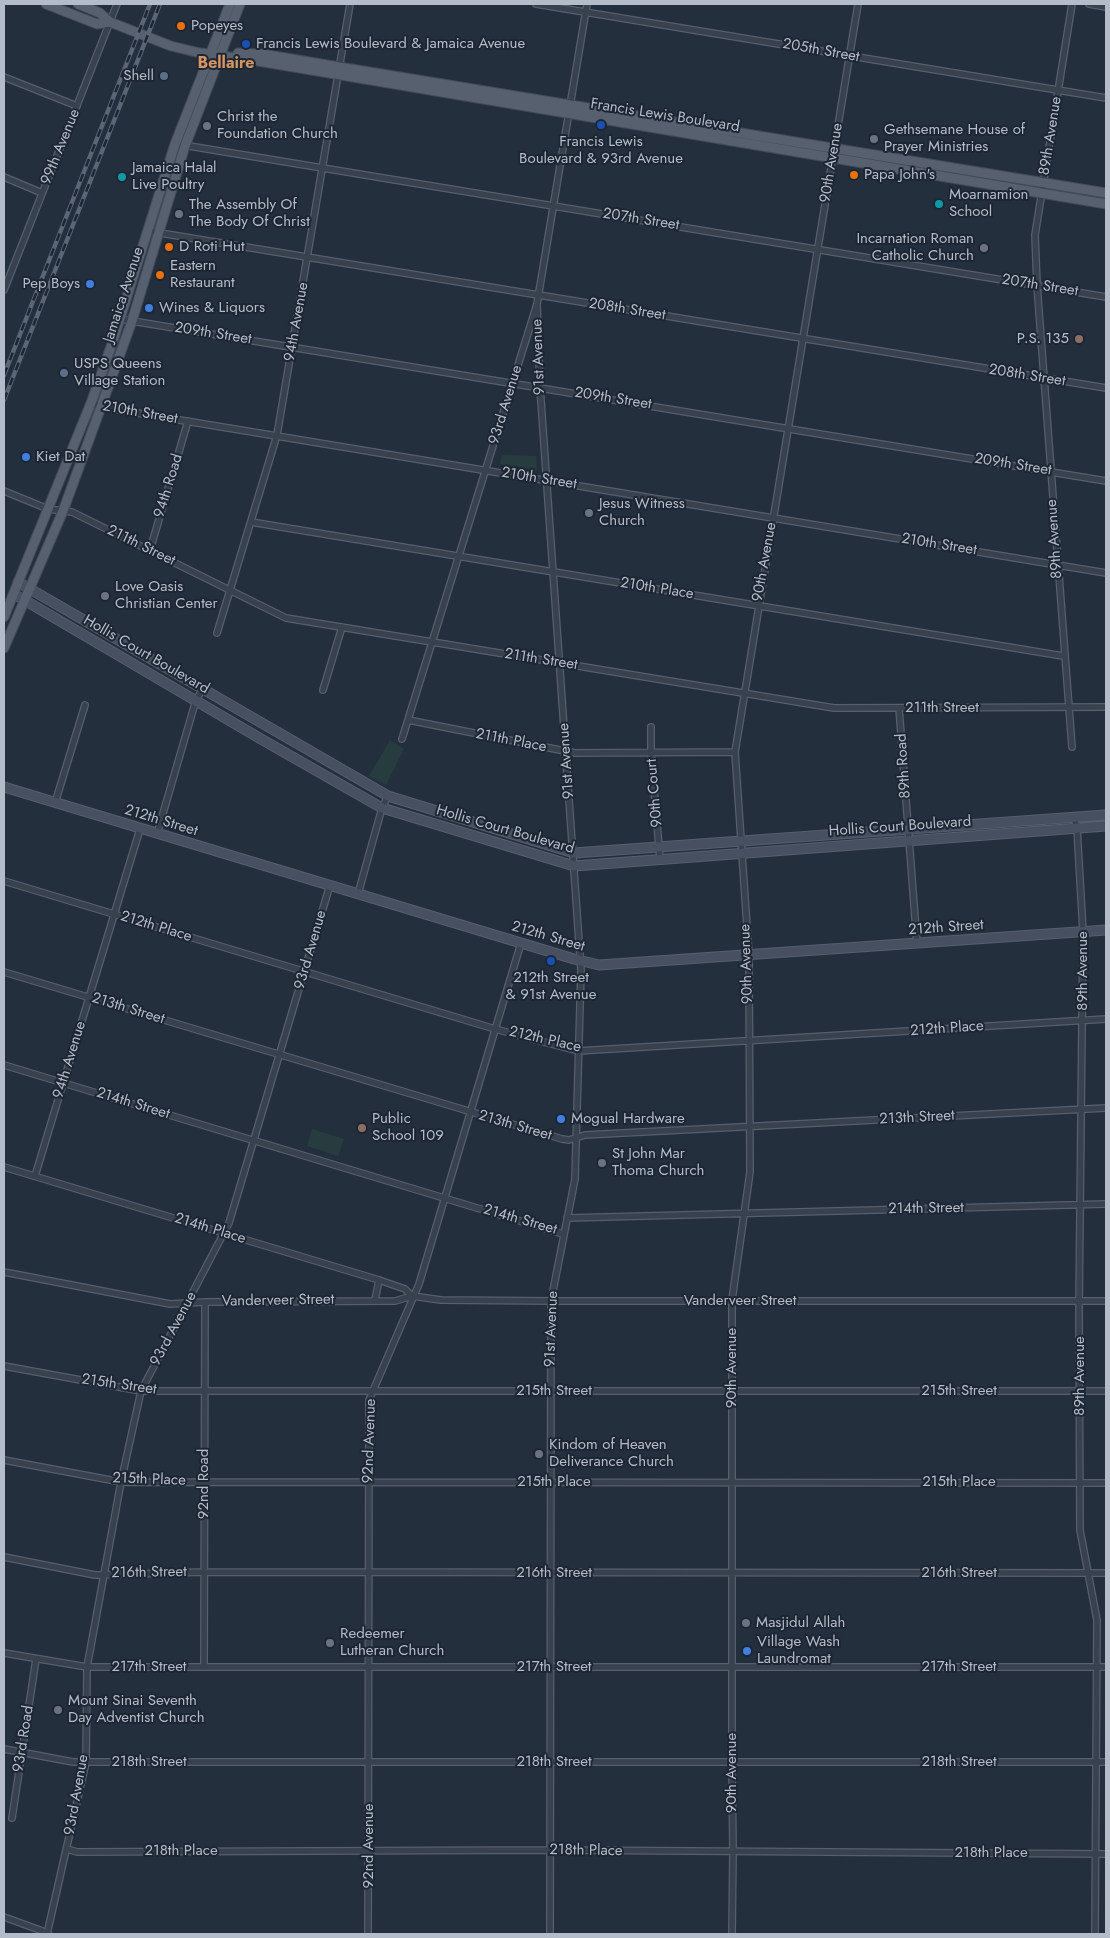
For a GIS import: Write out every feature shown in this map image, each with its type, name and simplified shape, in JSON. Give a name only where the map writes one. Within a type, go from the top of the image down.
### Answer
[{"type":"main road","name":"Francis Lewis Boulevard","points":[[46,4],[97,24],[110,22]]},
{"type":"main road","name":"Francis Lewis Boulevard","points":[[78,4],[100,14],[110,22],[171,46],[210,55],[262,54],[339,71],[569,114],[1106,193]]},
{"type":"main road","name":"Jamaica Avenue","points":[[4,617],[91,403],[148,231],[230,4]]},
{"type":"main road","name":"Jamaica Avenue","points":[[4,648],[62,510],[101,407],[132,322],[158,232],[180,145],[220,55],[240,4]]},
{"type":"main road","name":"Francis Lewis Boulevard","points":[[339,71],[571,104],[1106,204]]},
{"type":"main road","name":"Hollis Court Boulevard","points":[[18,582],[388,796],[574,853],[1106,815]]},
{"type":"main road","name":"Hollis Court Boulevard","points":[[14,594],[382,808],[574,866],[1106,826]]},
{"type":"main road","points":[[105,648],[112,635]]},
{"type":"main road","points":[[152,674],[158,663]]},
{"type":"main road","points":[[261,739],[268,726]]},
{"type":"main road","points":[[323,775],[329,762]]},
{"type":"main road","name":"212th Street","points":[[4,786],[140,829],[580,961],[599,965],[1106,930]]},
{"type":"main road","points":[[448,828],[451,815]]},
{"type":"main road","points":[[1018,821],[1020,832]]},
{"type":"main road","points":[[970,825],[972,835]]},
{"type":"main road","points":[[850,834],[852,844]]},
{"type":"main road","points":[[513,847],[516,835]]},
{"type":"main road","points":[[800,838],[800,848]]},
{"type":"street","name":"99th Avenue","points":[[4,290],[6,278],[117,4]]},
{"type":"street","name":"94th Avenue","points":[[217,633],[277,435],[350,4]]},
{"type":"street","name":"205th Street","points":[[536,4],[1106,98]]},
{"type":"street","name":"93rd Avenue","points":[[402,739],[537,304],[588,4]]},
{"type":"street","name":"90th Avenue","points":[[732,1934],[732,1300],[750,1172],[749,956],[735,752],[858,4]]},
{"type":"street","name":"89th Avenue","points":[[1072,4],[1035,235],[1050,471],[1072,747]]},
{"type":"street","points":[[1090,4],[1106,7]]},
{"type":"street","points":[[4,77],[77,106]]},
{"type":"street","name":"207th Street","points":[[180,145],[1106,297]]},
{"type":"street","points":[[4,177],[42,193]]},
{"type":"street","name":"208th Street","points":[[148,231],[1106,388]]},
{"type":"street","name":"91st Avenue","points":[[537,304],[540,387],[574,853],[580,961],[575,1179],[567,1218]]},
{"type":"street","name":"209th Street","points":[[120,318],[132,322],[293,346],[512,384],[540,387],[1106,481]]},
{"type":"street","name":"210th Street","points":[[91,403],[101,407],[1106,573]]},
{"type":"street","name":"94th Road","points":[[150,550],[188,421]]},
{"type":"street","name":"211th Street","points":[[4,491],[48,509],[72,512],[286,618],[834,708],[1106,707]]},
{"type":"street","name":"210th Place","points":[[251,522],[1064,656]]},
{"type":"street","points":[[323,690],[342,627]]},
{"type":"street","points":[[157,834],[196,700],[202,690]]},
{"type":"street","points":[[55,803],[85,705]]},
{"type":"street","name":"89th Road","points":[[899,708],[917,944]]},
{"type":"street","name":"211th Place","points":[[408,720],[566,751],[735,752]]},
{"type":"street","name":"90th Court","points":[[651,727],[651,752],[660,859]]},
{"type":"street","points":[[358,894],[382,808],[388,796]]},
{"type":"street","name":"89th Avenue","points":[[1074,817],[1077,828],[1083,932],[1079,1301],[1080,1530],[1097,1620],[1095,1667],[1095,1934]]},
{"type":"street","name":"94th Avenue","points":[[35,1176],[140,829]]},
{"type":"street","name":"212th Place","points":[[4,881],[495,1029],[578,1051],[1106,1019]]},
{"type":"street","name":"93rd Avenue","points":[[47,1934],[86,1762],[86,1667],[121,1482],[141,1391],[229,1223],[330,885]]},
{"type":"street","name":"92nd Avenue","points":[[368,1934],[369,1400],[412,1296],[419,1284],[521,943]]},
{"type":"street","name":"213th Street","points":[[4,972],[562,1140],[585,1135],[1106,1108]]},
{"type":"street","name":"214th Street","points":[[4,1065],[563,1234],[567,1218],[1106,1204]]},
{"type":"street","name":"214th Place","points":[[4,1167],[379,1280],[405,1289],[412,1296]]},
{"type":"street","name":"91st Avenue","points":[[550,1934],[550,1301],[563,1234]]},
{"type":"street","name":"Vanderveer Street","points":[[4,1272],[170,1304],[205,1302],[395,1301],[412,1296],[441,1300],[550,1301],[1106,1301]]},
{"type":"street","points":[[375,1300],[379,1280]]},
{"type":"street","name":"92nd Road","points":[[204,1667],[205,1302]]},
{"type":"street","name":"215th Street","points":[[4,1366],[141,1391],[1106,1391]]},
{"type":"street","name":"215th Place","points":[[4,1460],[121,1482],[1106,1483]]},
{"type":"street","name":"216th Street","points":[[4,1557],[95,1575],[204,1572],[1106,1573]]},
{"type":"street","name":"217th Street","points":[[4,1653],[36,1660],[86,1667],[1106,1667]]},
{"type":"street","name":"93rd Road","points":[[12,1818],[36,1660]]},
{"type":"street","name":"218th Street","points":[[4,1749],[64,1761],[86,1762],[1106,1762]]},
{"type":"street","name":"218th Place","points":[[67,1848],[76,1852],[551,1850],[1106,1854]]},
{"type":"street","points":[[4,1917],[47,1934]]},
{"type":"green space","points":[[502,455],[536,456],[537,470],[500,464]]},
{"type":"green space","points":[[390,740],[404,749],[386,785],[369,776]]},
{"type":"green space","points":[[312,1129],[344,1139],[338,1156],[307,1146]]},
{"type":"railway","points":[[4,375],[150,4]]},
{"type":"railway","points":[[4,400],[160,4]]},
{"type":"place","name":"Popeyes","points":[[181,26]]},
{"type":"place","name":"Francis Lewis Boulevard & Jamaica Avenue","points":[[246,44]]},
{"type":"place","name":"Shell","points":[[164,76]]},
{"type":"place","name":"Francis Lewis Boulevard & 93rd Avenue","points":[[601,125]]},
{"type":"place","name":"Christ the Foundation Church","points":[[207,126]]},
{"type":"place","name":"Gethsemane House of Prayer Ministries","points":[[874,139]]},
{"type":"place","name":"Papa John's","points":[[854,175]]},
{"type":"place","name":"Jamaica Halal Live Poultry","points":[[122,177]]},
{"type":"place","name":"Moarnamion School","points":[[939,204]]},
{"type":"place","name":"The Assembly Of The Body Of Christ","points":[[179,214]]},
{"type":"place","name":"D Roti Hut","points":[[169,247]]},
{"type":"place","name":"Incarnation Roman Catholic Church","points":[[984,248]]},
{"type":"place","name":"Eastern Restaurant","points":[[160,275]]},
{"type":"place","name":"Pep Boys","points":[[90,284]]},
{"type":"place","name":"Wines & Liquors","points":[[149,308]]},
{"type":"place","name":"P.S. 135","points":[[1079,339]]},
{"type":"place","name":"USPS Queens Village Station","points":[[64,373]]},
{"type":"place","name":"Kiet Dat","points":[[26,457]]},
{"type":"place","name":"Jesus Witness Church","points":[[589,513]]},
{"type":"place","name":"Love Oasis Christian Center","points":[[105,596]]},
{"type":"place","name":"212th Street & 91st Avenue","points":[[551,961]]},
{"type":"place","name":"Mogual Hardware","points":[[561,1119]]},
{"type":"place","name":"Public School 109","points":[[362,1128]]},
{"type":"place","name":"St John Mar Thoma Church","points":[[602,1163]]},
{"type":"place","name":"Kindom of Heaven Deliverance Church","points":[[539,1454]]},
{"type":"place","name":"Masjidul Allah","points":[[746,1623]]},
{"type":"place","name":"Redeemer Lutheran Church","points":[[330,1643]]},
{"type":"place","name":"Village Wash Laundromat","points":[[747,1651]]},
{"type":"place","name":"Mount Sinai Seventh Day Adventist Church","points":[[58,1710]]},
{"type":"district","name":"Bellaire","points":[[226,64]]}]
